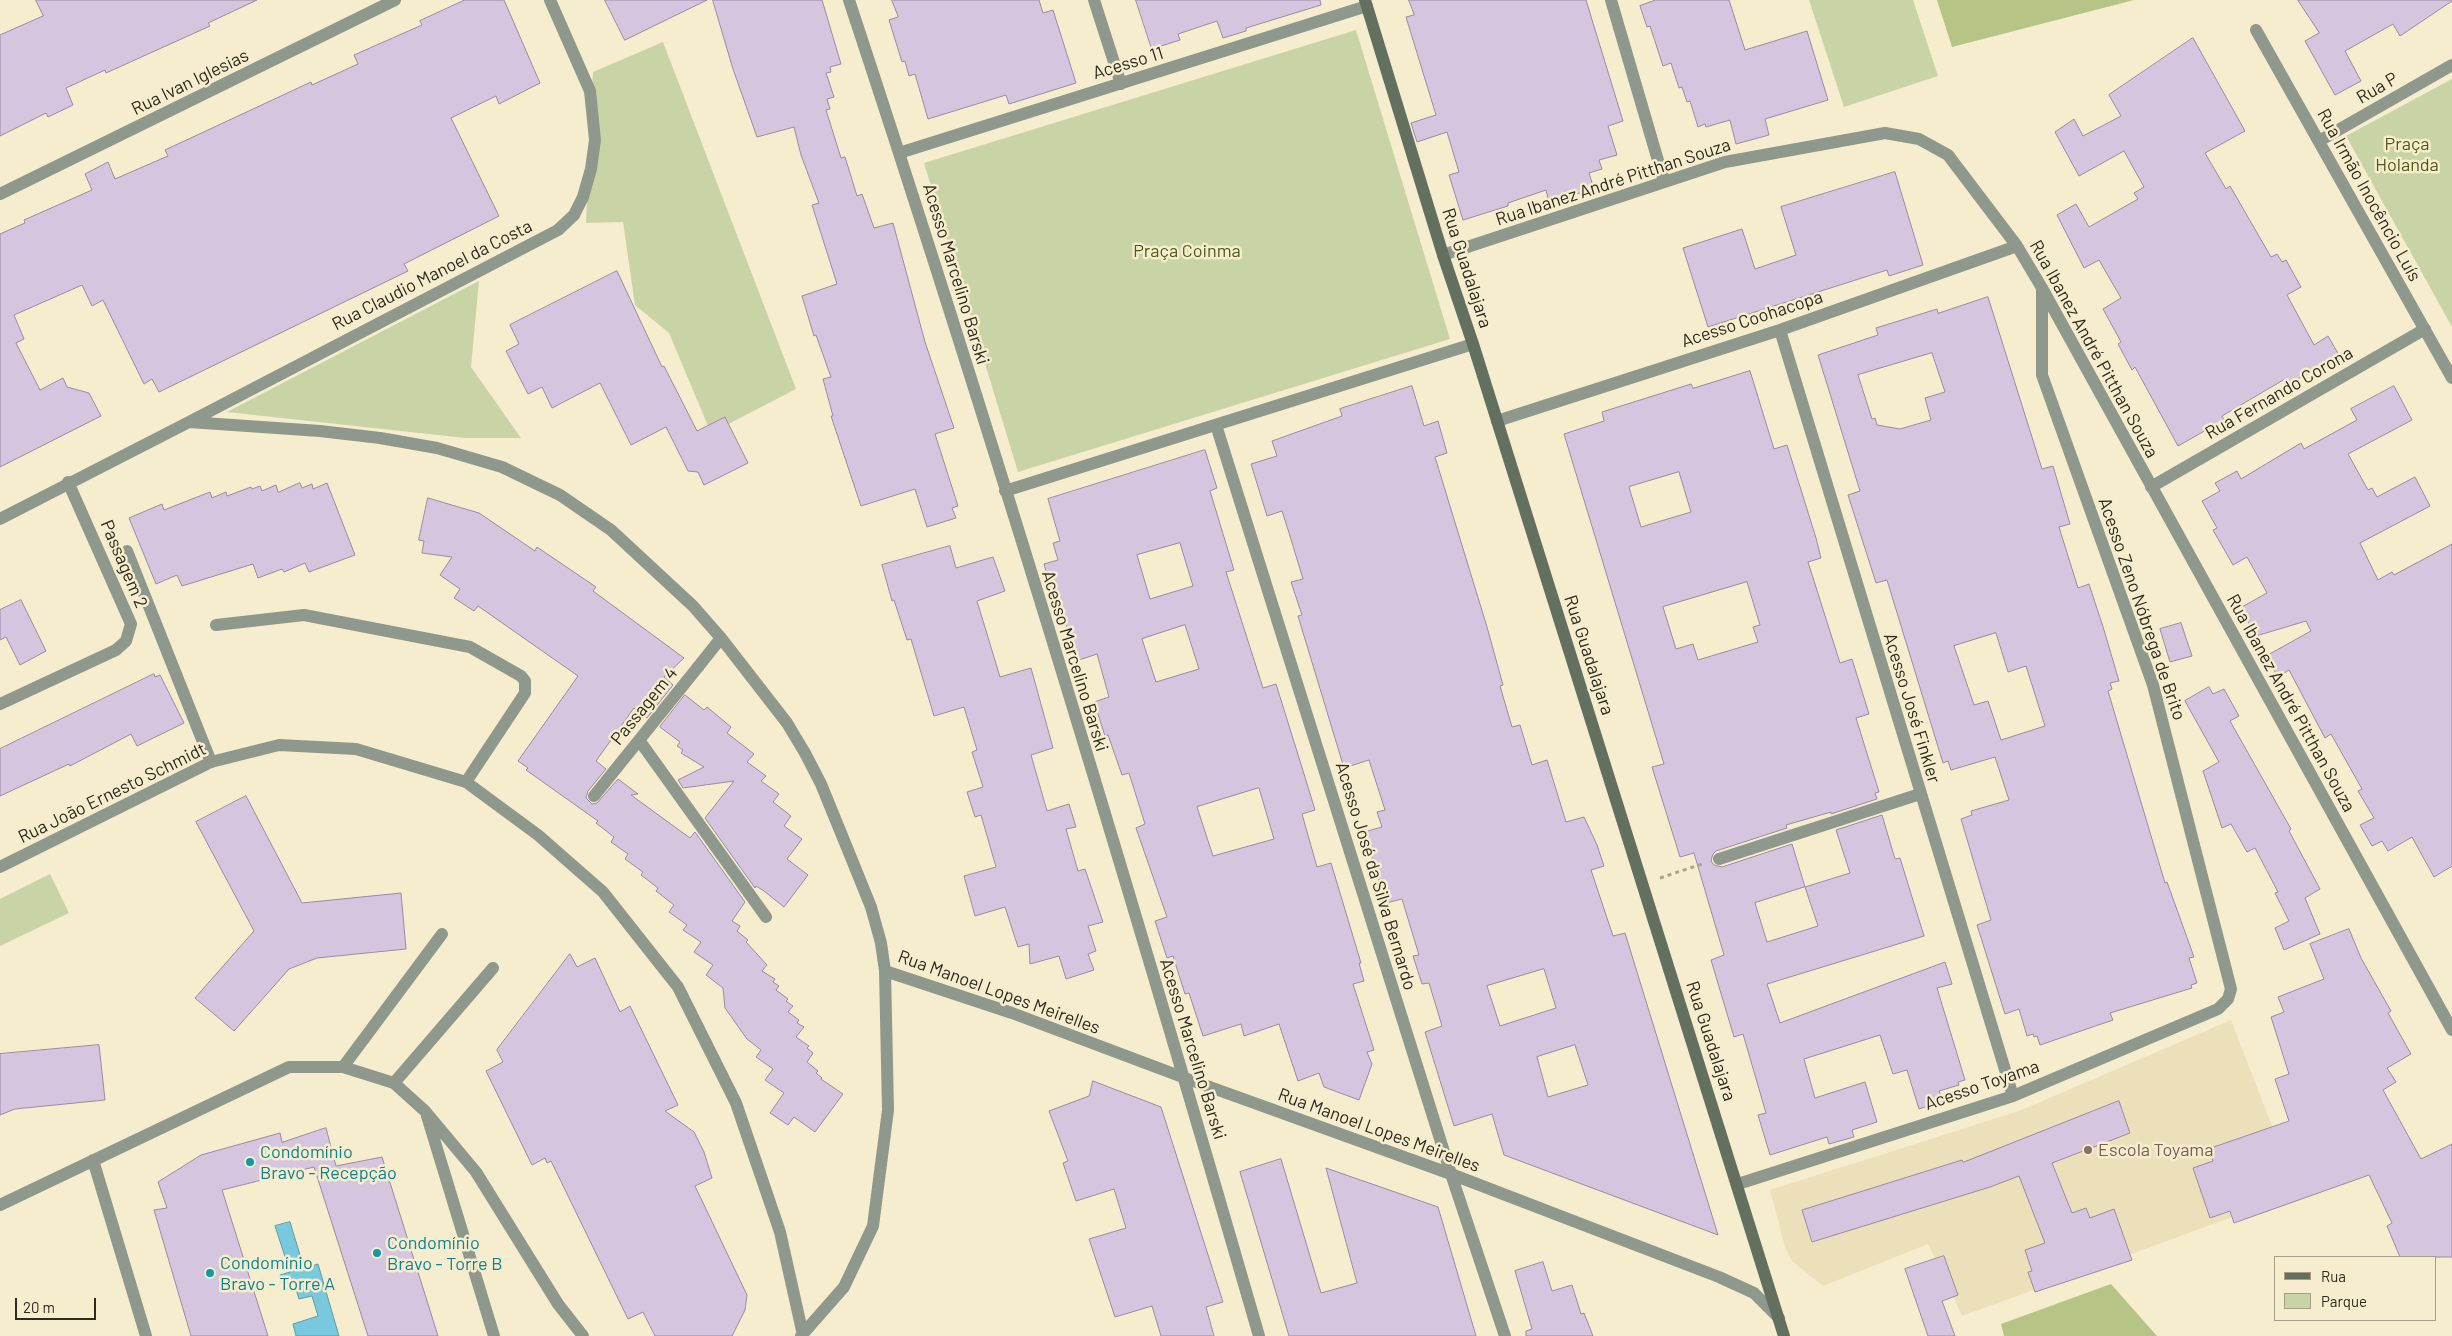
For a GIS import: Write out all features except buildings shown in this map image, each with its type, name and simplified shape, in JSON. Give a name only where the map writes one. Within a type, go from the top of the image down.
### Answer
[{"type":"main road","name":"Rua Guadalajara","points":[[1366,3],[1443,255],[1498,421],[1781,1320],[1784,1336]]},
{"type":"street","name":"Rua Ivan Iglesias","points":[[0,194],[395,0]]},
{"type":"street","name":"Rua Claudio Manoel da Costa","points":[[189,422],[558,230],[574,215],[583,197],[591,169],[595,140],[590,91],[550,0]]},
{"type":"street","name":"Acesso Marcelino Barski","points":[[849,0],[1005,491],[1184,1078],[1259,1336]]},
{"type":"street","points":[[1094,0],[1121,84]]},
{"type":"street","points":[[1611,0],[1664,182]]},
{"type":"street","name":"Acesso 11","points":[[899,153],[1121,84],[1366,3]]},
{"type":"street","name":"Rua Irmão Inocêncio Luís","points":[[2256,30],[2452,378]]},
{"type":"street","name":"Rua P","points":[[2319,141],[2452,65]]},
{"type":"street","name":"Rua Ibanez André Pitthan Souza","points":[[1443,255],[1725,162],[1885,133],[1918,139],[1948,155],[2017,246],[2042,288],[2452,1030]]},
{"type":"street","name":"Acesso Coohacopa","points":[[1498,421],[1780,330],[2017,246]]},
{"type":"street","name":"Acesso Zeno Nóbrega de Brito","points":[[2042,288],[2042,375],[2153,685],[2231,988],[2228,999]]},
{"type":"street","name":"Rua Fernando Corona","points":[[2151,487],[2424,329]]},
{"type":"street","name":"Acesso José Finkler","points":[[1780,330],[2013,1096]]},
{"type":"street","points":[[1005,491],[1473,344]]},
{"type":"street","points":[[0,518],[189,422]]},
{"type":"street","name":"Rua Manoel Lopes Meirelles","points":[[189,422],[320,431],[380,438],[437,448],[502,467],[560,495],[611,530],[665,578],[721,638],[787,723],[821,784],[871,907],[881,943],[885,971],[1012,1013],[1184,1078],[1451,1174],[1754,1293],[1781,1320]]},
{"type":"street","name":"Acesso José da Silva Bernardo","points":[[1216,425],[1451,1174],[1505,1336]]},
{"type":"street","name":"Passagem 2","points":[[0,704],[116,650],[126,640],[131,624],[68,482]]},
{"type":"street","points":[[127,551],[211,762]]},
{"type":"street","points":[[216,625],[304,616],[470,647],[521,676],[526,681],[525,693],[466,782]]},
{"type":"street","name":"Passagem 4","points":[[594,796],[721,638]]},
{"type":"street","points":[[639,740],[766,917]]},
{"type":"street","name":"Rua João Ernesto Schmidt","points":[[0,867],[211,762],[279,745],[356,749],[466,782],[538,836],[604,892],[678,987],[736,1102],[780,1232],[802,1336]]},
{"type":"street","points":[[1719,859],[1920,794]]},
{"type":"street","points":[[343,1067],[442,934]]},
{"type":"street","points":[[394,1083],[493,968]]},
{"type":"street","points":[[802,1336],[844,1287],[873,1226],[888,1110],[885,971]]},
{"type":"street","name":"Acesso Toyama","points":[[1738,1184],[2013,1096],[2218,1009],[2228,999]]},
{"type":"street","points":[[0,1205],[289,1067],[343,1067],[394,1083],[425,1111],[476,1172],[558,1304],[582,1336]]},
{"type":"street","points":[[425,1111],[494,1336]]},
{"type":"street","points":[[93,1160],[146,1336]]},
{"type":"path","points":[[1643,884],[1719,859]]},
{"type":"shaded area","name":"Escola Toyama","points":[[2231,1020],[2298,1193],[1962,1316],[1928,1244],[1823,1286],[1792,1261],[1785,1247],[1770,1190],[2019,1111]]},
{"type":"green space","points":[[1809,0],[1913,0],[1938,76],[1844,107]]},
{"type":"green space","points":[[1937,0],[2134,0],[1952,47]]},
{"type":"green space","name":"Praça Coinma","points":[[1356,30],[1450,339],[1018,472],[924,163]]},
{"type":"green space","points":[[663,42],[796,389],[711,433],[669,333],[635,305],[623,222],[586,223],[593,72]]},
{"type":"green space","name":"Praça Holanda","points":[[2452,79],[2452,327],[2346,136]]},
{"type":"green space","points":[[479,281],[471,367],[521,438],[465,438],[227,412]]},
{"type":"green space","points":[[50,874],[69,913],[0,946],[0,899]]},
{"type":"green space","points":[[2111,1284],[2157,1336],[2004,1336],[2001,1324]]},
{"type":"water","points":[[290,1222],[304,1268],[318,1264],[339,1336],[296,1336],[293,1324],[318,1316],[312,1296],[299,1299],[295,1286],[284,1289],[280,1275],[290,1272],[275,1226]]},
{"type":"place","name":"Escola Toyama","points":[[2088,1150]]},
{"type":"place","name":"Condomínio Bravo - Recepção","points":[[250,1162]]},
{"type":"place","name":"Condomínio Bravo - Torre B","points":[[377,1253]]},
{"type":"place","name":"Condomínio Bravo - Torre A","points":[[210,1273]]}]
